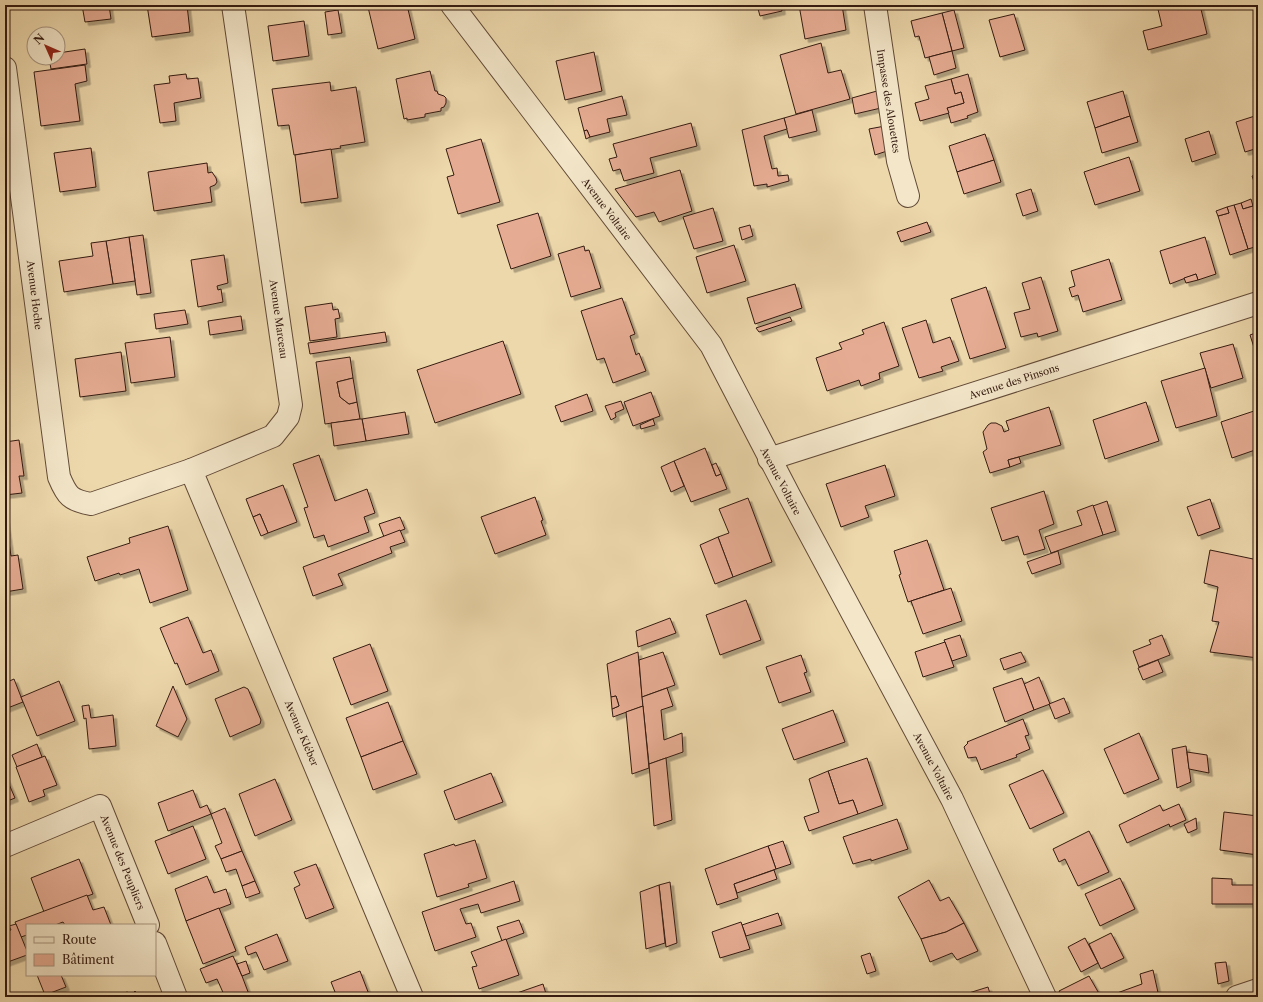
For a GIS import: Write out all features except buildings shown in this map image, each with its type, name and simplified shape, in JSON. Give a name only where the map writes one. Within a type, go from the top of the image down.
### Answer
[{"type":"street","name":"Avenue Marceau","points":[[91,504],[191,470],[273,436],[288,417],[291,405],[233,5]]},
{"type":"street","name":"Avenue Voltaire","points":[[452,5],[711,345],[770,459],[952,800],[1045,997]]},
{"type":"street","name":"Impasse des Alouettes","points":[[875,5],[898,161],[908,196]]},
{"type":"street","name":"Avenue Hoche","points":[[5,68],[59,477],[65,491],[76,501],[91,504]]},
{"type":"street","name":"Avenue des Pinsons","points":[[770,459],[1258,303]]},
{"type":"street","name":"Avenue Kléber","points":[[191,470],[412,997]]},
{"type":"street","name":"Avenue des Peupliers","points":[[5,846],[100,806],[148,924]]},
{"type":"street","points":[[156,946],[176,997]]},
{"type":"street","points":[[1237,997],[1258,990]]}]
